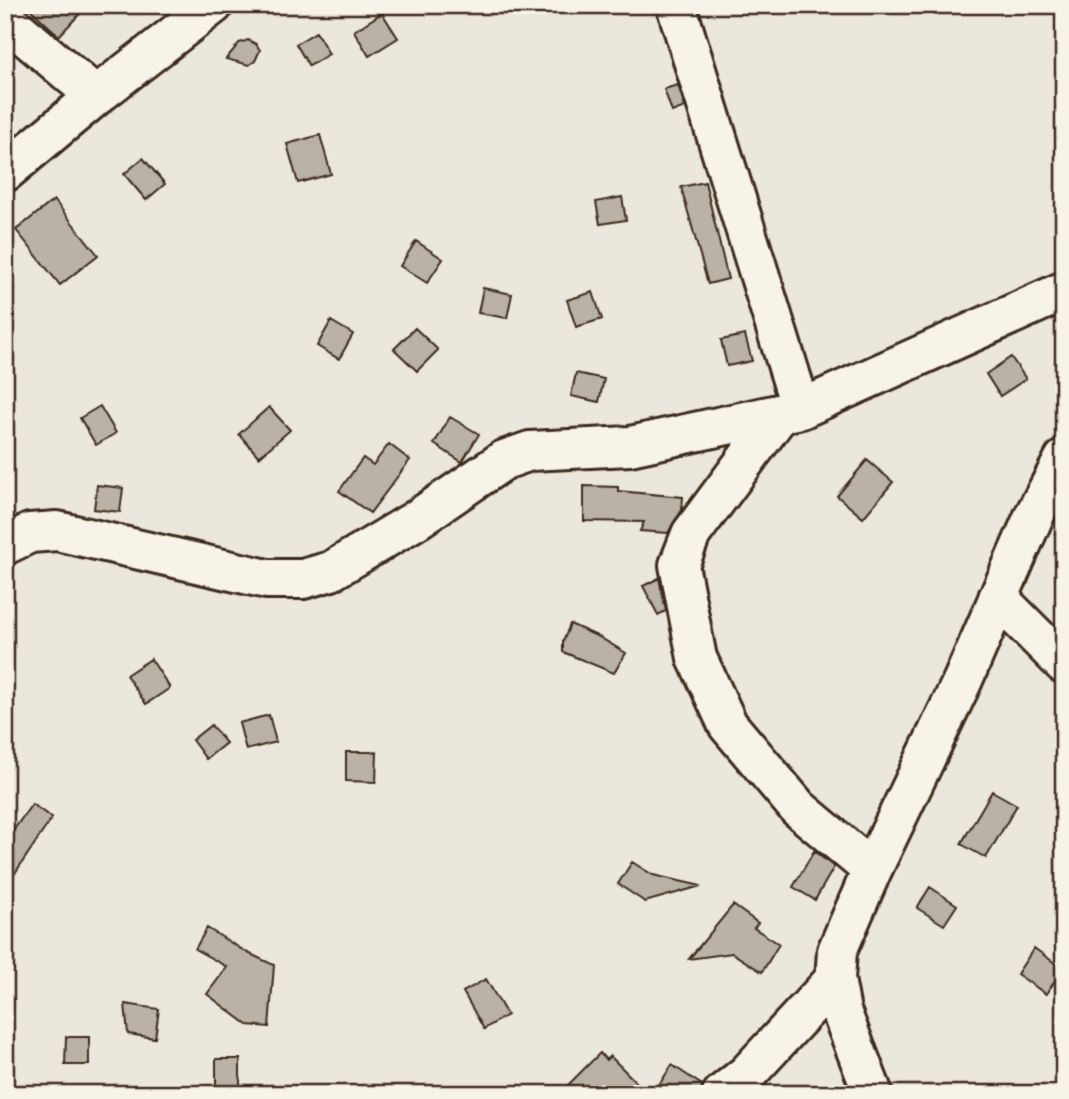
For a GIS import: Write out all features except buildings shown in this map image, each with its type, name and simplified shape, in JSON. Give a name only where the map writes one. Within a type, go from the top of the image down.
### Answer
[{"type":"street","points":[[5,172],[96,96],[213,5]]},
{"type":"street","points":[[676,5],[791,412]]},
{"type":"street","points":[[5,19],[96,96]]},
{"type":"street","points":[[5,545],[30,533],[57,531],[267,579],[303,579],[331,571],[416,520],[504,460],[530,451],[630,446],[791,412],[1064,291]]},
{"type":"street","points":[[791,412],[691,534],[679,565],[697,658],[728,725],[798,808],[872,870]]},
{"type":"street","points":[[873,1094],[841,1010],[835,979],[837,951],[872,870],[962,682],[1034,516],[1064,459]]},
{"type":"street","points":[[998,598],[1064,664]]},
{"type":"street","points":[[722,1094],[747,1074],[835,979]]}]
